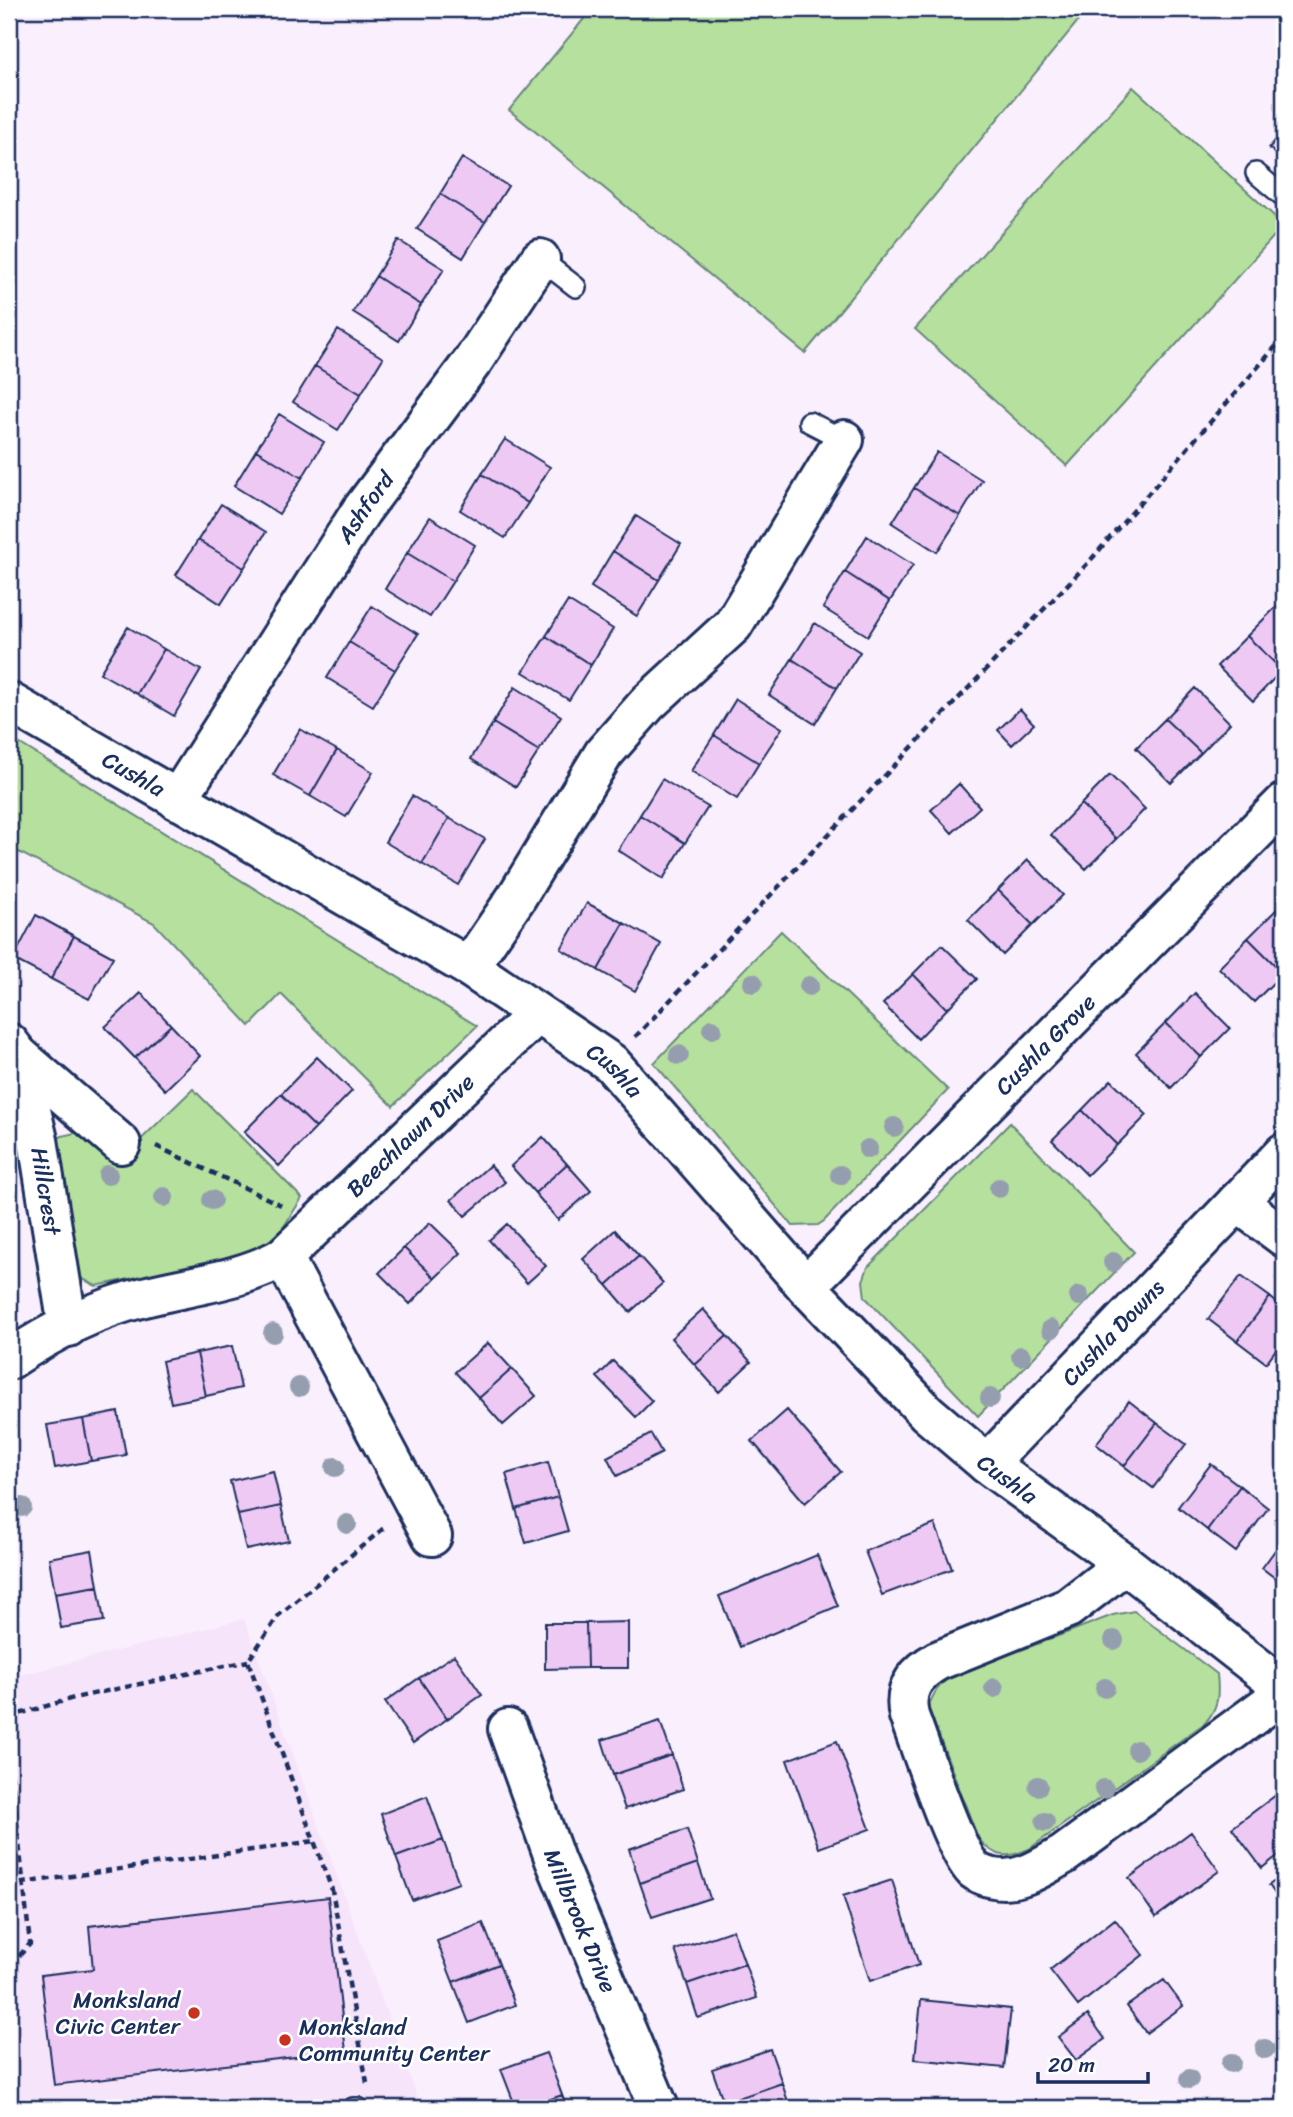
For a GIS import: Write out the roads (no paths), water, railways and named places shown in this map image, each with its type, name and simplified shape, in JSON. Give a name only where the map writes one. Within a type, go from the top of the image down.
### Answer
[{"type":"street","name":"Ashford","points":[[177,800],[361,511],[473,361],[540,259]]},
{"type":"street","points":[[469,967],[516,898],[604,753],[648,703],[733,625],[844,440]]},
{"type":"street","name":"Cushla","points":[[9,702],[469,967],[611,1063],[806,1286],[927,1413],[988,1464],[1125,1564],[1284,1691],[1063,1855],[1031,1874],[1011,1879],[995,1879],[975,1870],[959,1845],[909,1716],[905,1701],[910,1684],[922,1669],[936,1661],[1068,1608],[1125,1564]]},
{"type":"street","name":"Cushla Grove","points":[[806,1286],[1284,803]]},
{"type":"street","name":"Beechlawn Drive","points":[[9,1360],[68,1327],[141,1297],[231,1277],[283,1257],[537,1014]]},
{"type":"street","name":"Hillcrest","points":[[14,1049],[121,1144]]},
{"type":"street","name":"Hillcrest","points":[[14,1049],[38,1140],[68,1327]]},
{"type":"street","name":"Cushla Downs","points":[[988,1464],[1284,1153]]},
{"type":"street","points":[[1237,1202],[1284,1237]]},
{"type":"street","points":[[283,1257],[424,1520]]},
{"type":"street","name":"Millbrook Drive","points":[[511,1728],[555,1860],[659,2108]]},
{"type":"lane","points":[[1256,173],[1284,197]]},
{"type":"lane","name":"Ashford","points":[[540,259],[576,287]]},
{"type":"lane","points":[[809,422],[844,440]]},
{"type":"lane","points":[[353,2108],[358,2108]]},
{"type":"place","name":"Monksland Civic Center","points":[[194,2013]]},
{"type":"place","name":"Monksland Community Center","points":[[285,2040]]}]
